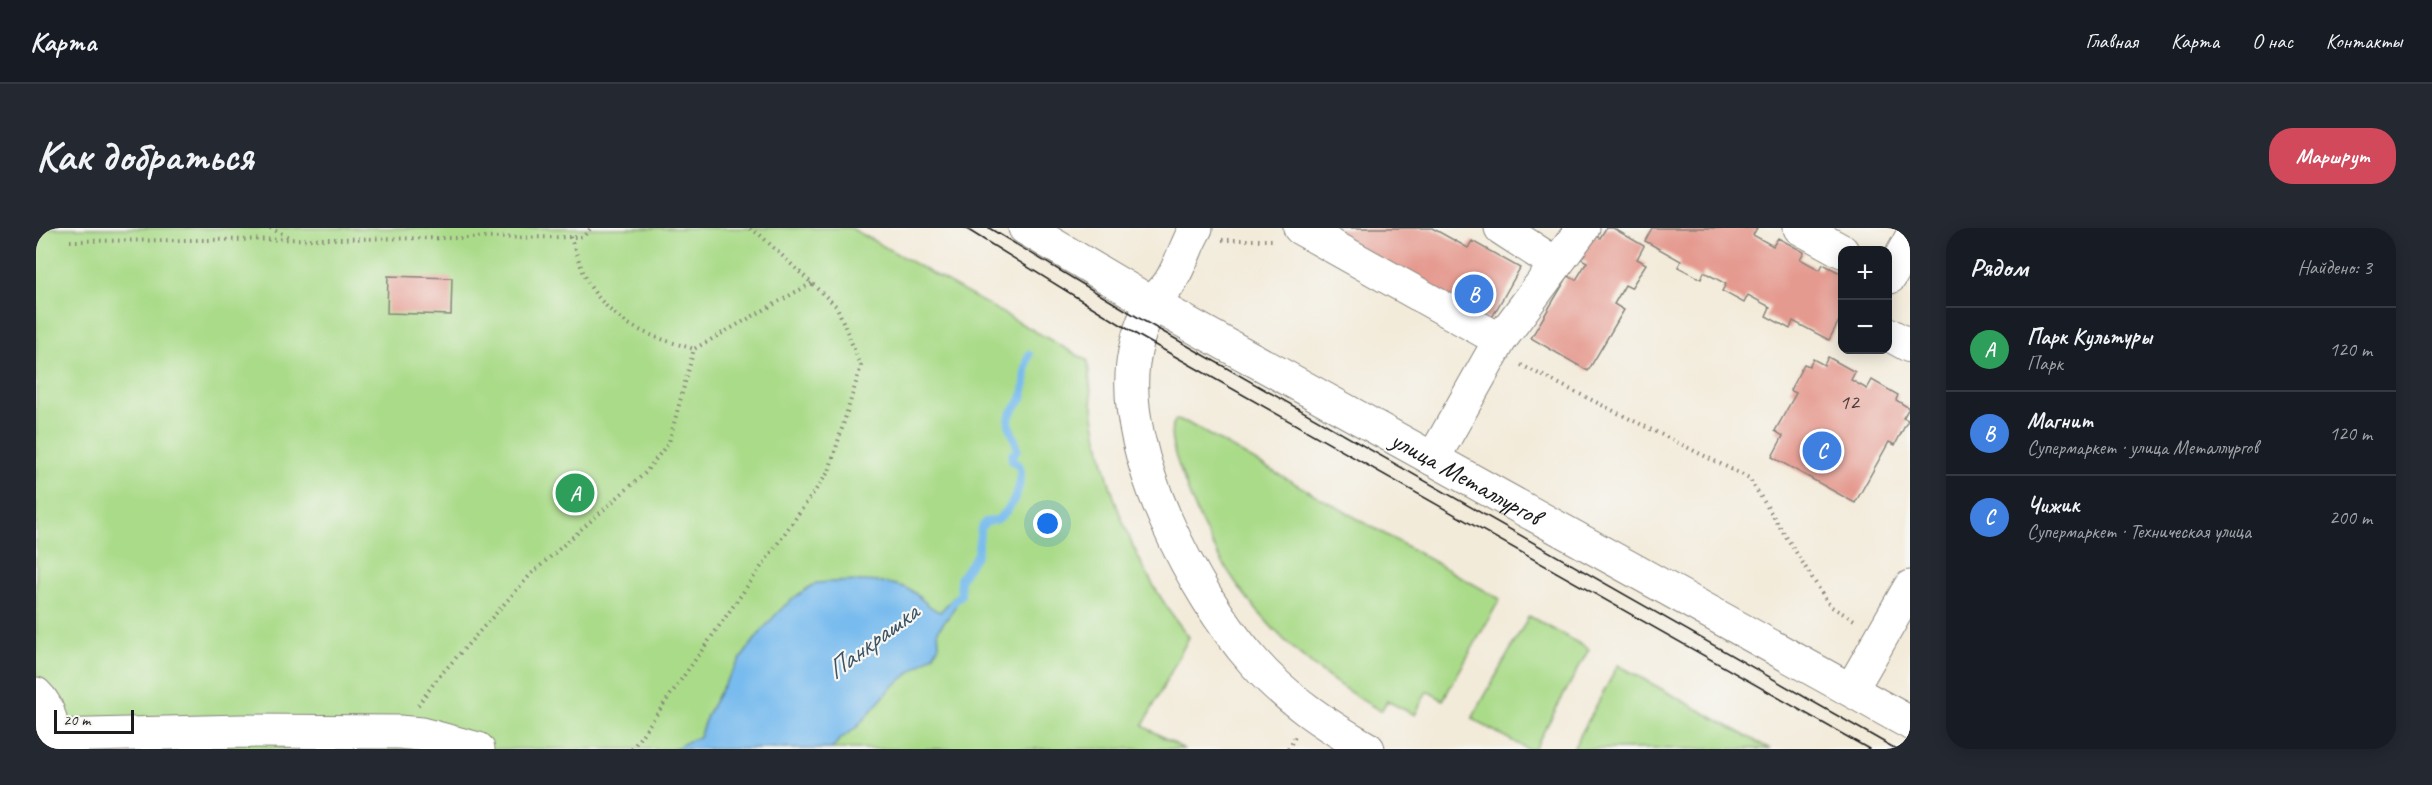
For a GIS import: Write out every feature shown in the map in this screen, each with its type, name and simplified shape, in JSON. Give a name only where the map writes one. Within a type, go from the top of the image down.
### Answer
[{"type":"main road","name":"улица Металлургов","points":[[1025,228],[1153,304],[1910,723]]},
{"type":"main road","points":[[1501,228],[1556,264]]},
{"type":"main road","points":[[1433,459],[1497,346],[1583,228]]},
{"type":"main road","points":[[1800,228],[1838,249]]},
{"type":"main road","points":[[1192,234],[1171,281],[1153,304],[1139,336],[1133,363],[1133,409],[1143,457],[1153,489],[1183,553],[1217,611],[1254,662],[1301,706],[1368,749]]},
{"type":"main road","points":[[1291,234],[1497,346]]},
{"type":"main road","points":[[1892,273],[1910,240]]},
{"type":"main road","points":[[1892,337],[1910,346]]},
{"type":"main road","points":[[1851,690],[1910,587]]},
{"type":"main road","points":[[36,694],[49,714],[52,742],[242,731],[399,732],[421,734],[478,749]]},
{"type":"path","points":[[270,228],[292,239]]},
{"type":"path","points":[[70,241],[583,237],[591,228]]},
{"type":"path","points":[[632,749],[746,585],[829,471],[861,366],[837,307],[759,234],[748,228]]},
{"type":"path","points":[[1192,234],[1291,234]]},
{"type":"path","points":[[570,237],[591,287],[618,317],[645,334],[694,349]]},
{"type":"path","points":[[399,732],[437,680],[531,574],[645,473],[669,442],[694,349],[812,283]]},
{"type":"path","points":[[1497,346],[1595,400],[1749,478],[1830,606],[1883,636]]},
{"type":"green space","points":[[36,228],[851,228],[1088,361],[1097,434],[1117,506],[1147,575],[1189,637],[1143,726],[1184,749],[36,749]]},
{"type":"green space","points":[[1176,420],[1186,422],[1500,599],[1443,700],[1427,691],[1415,715],[1387,701],[1381,711],[1345,689],[1313,665],[1257,611],[1234,580],[1196,511],[1172,445],[1171,431]]},
{"type":"green space","points":[[1529,616],[1589,649],[1534,749],[1527,749],[1472,719]]},
{"type":"green space","points":[[1618,665],[1770,749],[1573,749]]},
{"type":"water","points":[[864,581],[900,586],[914,592],[940,612],[955,596],[961,595],[952,612],[938,630],[939,645],[934,654],[892,687],[857,727],[839,740],[832,749],[673,749],[700,736],[713,703],[751,645],[777,613],[816,583]]},
{"type":"building","points":[[1323,228],[1432,228],[1468,248],[1472,241],[1520,268],[1490,321]]},
{"type":"building","points":[[1606,228],[1613,228],[1644,246],[1637,259],[1646,264],[1631,288],[1625,285],[1614,304],[1624,310],[1588,371],[1531,338],[1568,276],[1576,280],[1587,262],[1578,257],[1592,233],[1600,238]]},
{"type":"building","points":[[1652,228],[1757,228],[1753,235],[1773,246],[1778,238],[1804,252],[1800,259],[1820,270],[1823,264],[1838,272],[1838,323],[1829,340],[1793,321],[1790,329],[1766,316],[1770,307],[1748,295],[1744,303],[1722,291],[1726,284],[1704,272],[1701,279],[1678,267],[1681,261],[1645,241]]},
{"type":"building","points":[[388,276],[452,278],[451,315],[387,313]]},
{"type":"building","points":[[1828,357],[1855,372],[1851,380],[1867,389],[1872,380],[1898,395],[1896,400],[1909,408],[1903,418],[1908,420],[1895,445],[1889,442],[1855,503],[1772,457],[1783,436],[1775,431],[1796,393],[1790,390],[1804,364],[1809,366],[1813,359],[1824,365]]},
{"type":"waterway","name":"Панкрашка","points":[[953,603],[961,595],[960,579],[977,554],[981,528],[985,522],[996,520],[1004,514],[1019,486],[1019,465],[1012,461],[1012,455],[1017,450],[1016,443],[1009,419],[1022,398],[1029,355]]},
{"type":"tram line","points":[[965,228],[1139,336],[1869,749]]},
{"type":"tram line","points":[[989,228],[1144,321],[1896,749]]},
{"type":"place","name":"Магнит","points":[[1474,294]]},
{"type":"place","name":"Чижик","points":[[1822,451]]},
{"type":"place","name":"Парк Культуры","points":[[575,493]]}]
